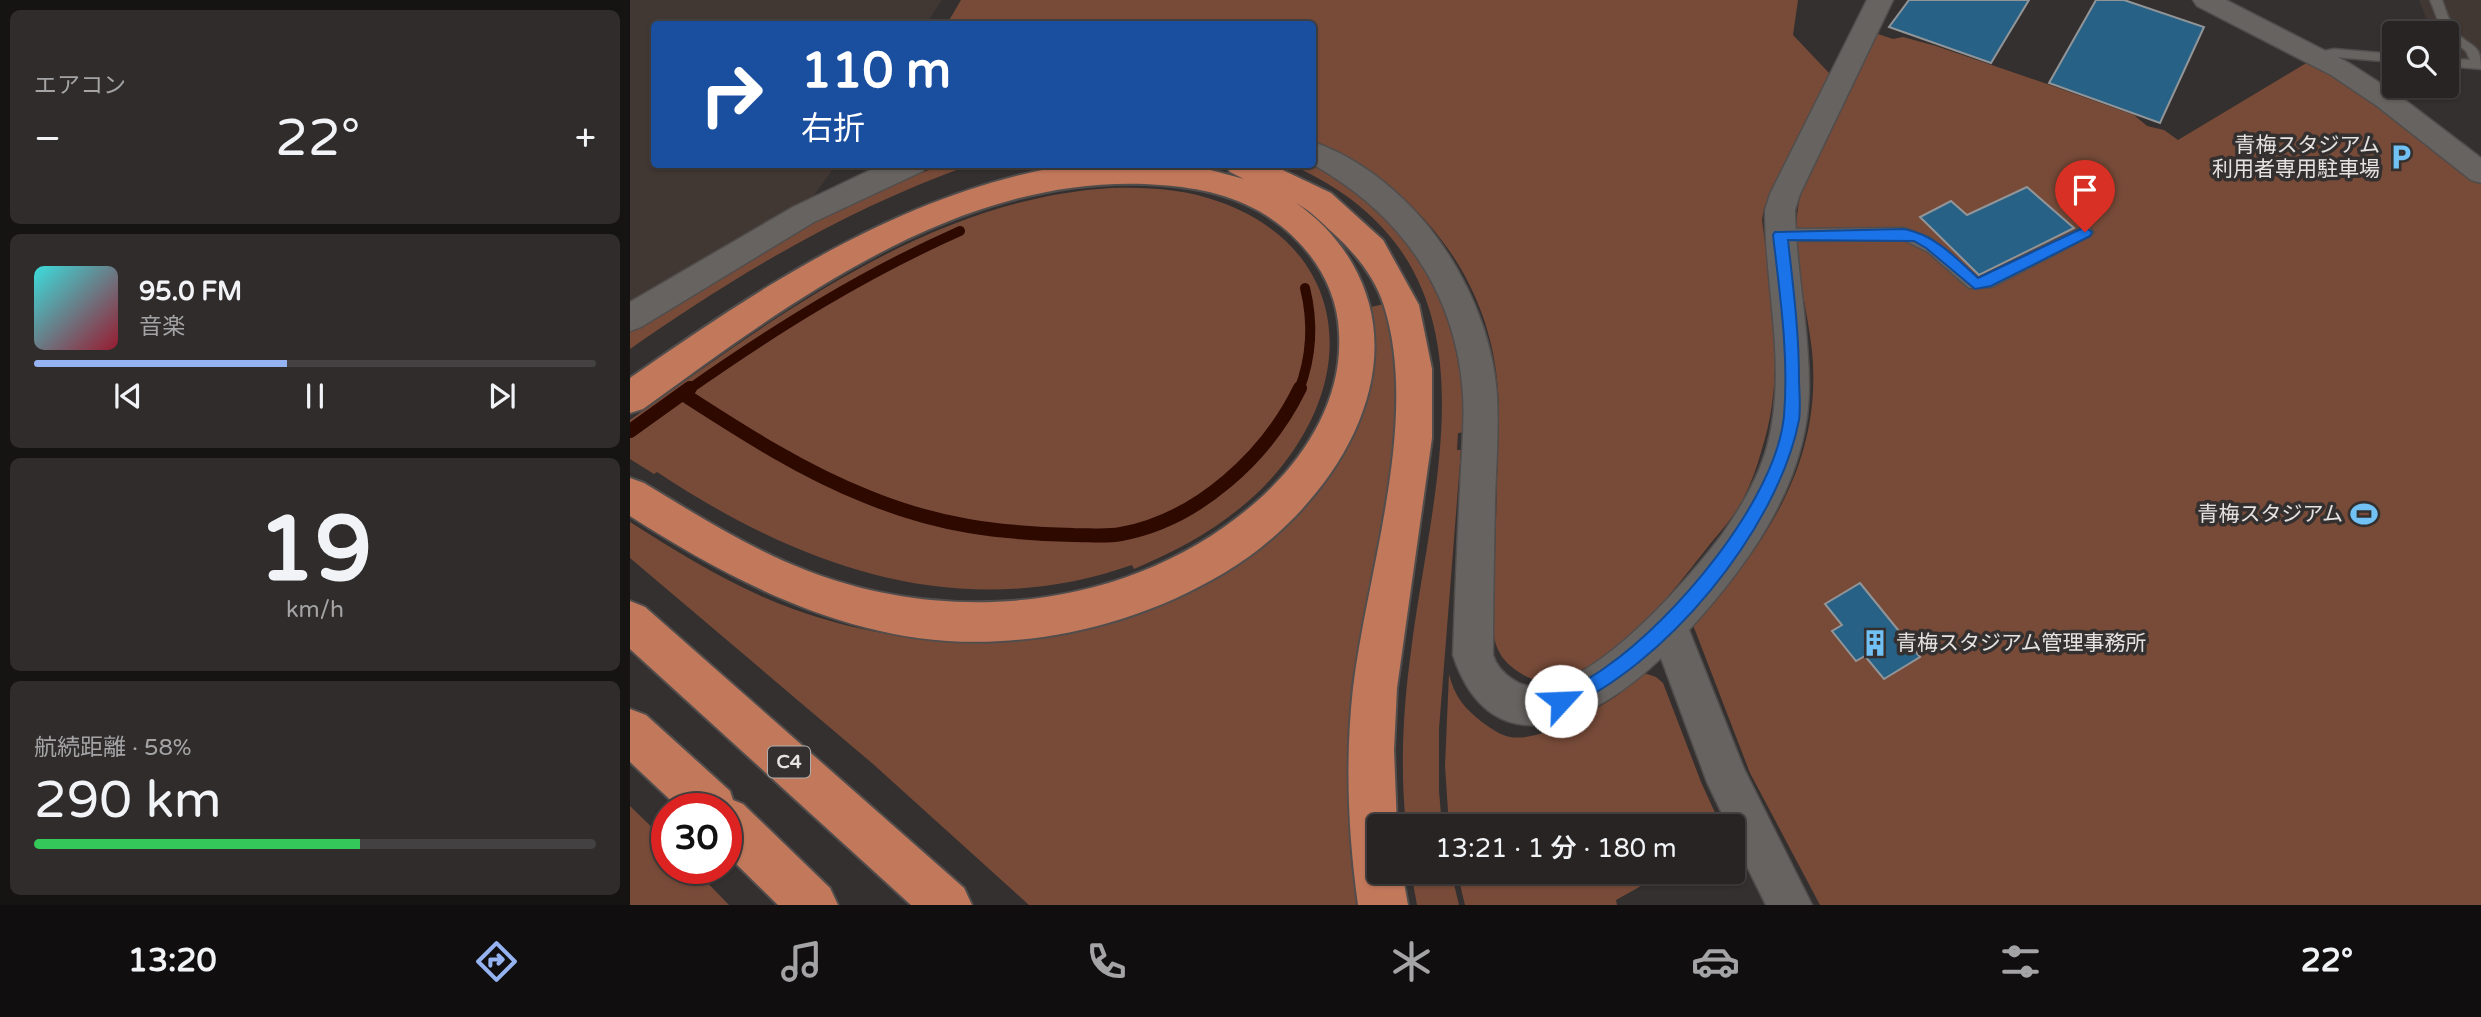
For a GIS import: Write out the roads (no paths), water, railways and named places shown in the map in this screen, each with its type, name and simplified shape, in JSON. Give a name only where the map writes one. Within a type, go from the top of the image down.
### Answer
[{"type":"highway","points":[[630,369],[731,302],[842,236],[947,188],[1013,168]]},
{"type":"highway","points":[[1251,168],[1299,187],[1320,199],[1352,226],[1378,256],[1391,278],[1407,323],[1415,374],[1414,432],[1378,658],[1371,740],[1372,829],[1383,905]]},
{"type":"highway","points":[[630,398],[808,279],[896,232],[950,208],[1015,187],[1105,172],[1162,172],[1215,181],[1241,189],[1285,212],[1305,227],[1335,262],[1354,305],[1357,330],[1355,369],[1344,410],[1316,463],[1295,491],[1256,527],[1209,561],[1156,588],[1094,608],[1047,617],[979,622],[935,620],[873,610],[799,587],[732,557],[630,495]]},
{"type":"highway","name":"C4","points":[[630,621],[947,905]]},
{"type":"highway","points":[[630,732],[697,793]]},
{"type":"highway","points":[[742,836],[814,905]]},
{"type":"street","points":[[1316,154],[1354,174],[1409,222],[1445,272],[1467,326],[1480,394],[1473,655],[1487,686],[1525,707],[1541,707],[1593,687],[1615,672],[1668,626],[1718,569],[1740,538],[1770,485],[1791,417],[1793,359],[1780,235],[1780,210],[1785,194],[1880,0]]},
{"type":"street","points":[[2206,0],[2318,56],[2386,100],[2481,173]]},
{"type":"street","points":[[630,318],[798,216],[856,187],[903,168]]},
{"type":"street","points":[[1668,626],[1728,782],[1790,905]]},
{"type":"lane","points":[[2436,0],[2450,34],[2471,49],[2480,65]]},
{"type":"lane","points":[[2318,56],[2344,53],[2382,57]]},
{"type":"lane","points":[[2459,63],[2480,65]]},
{"type":"lane","points":[[1780,235],[1904,234],[1917,237],[1931,244],[1975,284],[1986,283],[2085,232]]},
{"type":"waterway","points":[[688,390],[754,345],[854,284],[960,231]]},
{"type":"waterway","points":[[1299,390],[1307,365],[1310,340],[1310,314],[1305,288]]},
{"type":"waterway","points":[[630,431],[690,388]]},
{"type":"waterway","points":[[683,394],[796,463],[844,487],[894,507],[944,521],[994,530],[1104,536],[1149,526],[1177,515],[1203,500],[1227,481],[1269,438],[1299,390]]},
{"type":"place","name":"青梅スタジアム 利用者専用駐車場","points":[[2401,157]]},
{"type":"place","name":"青梅スタジアム","points":[[2364,514]]},
{"type":"place","name":"青梅スタジアム管理事務所","points":[[1875,643]]}]
